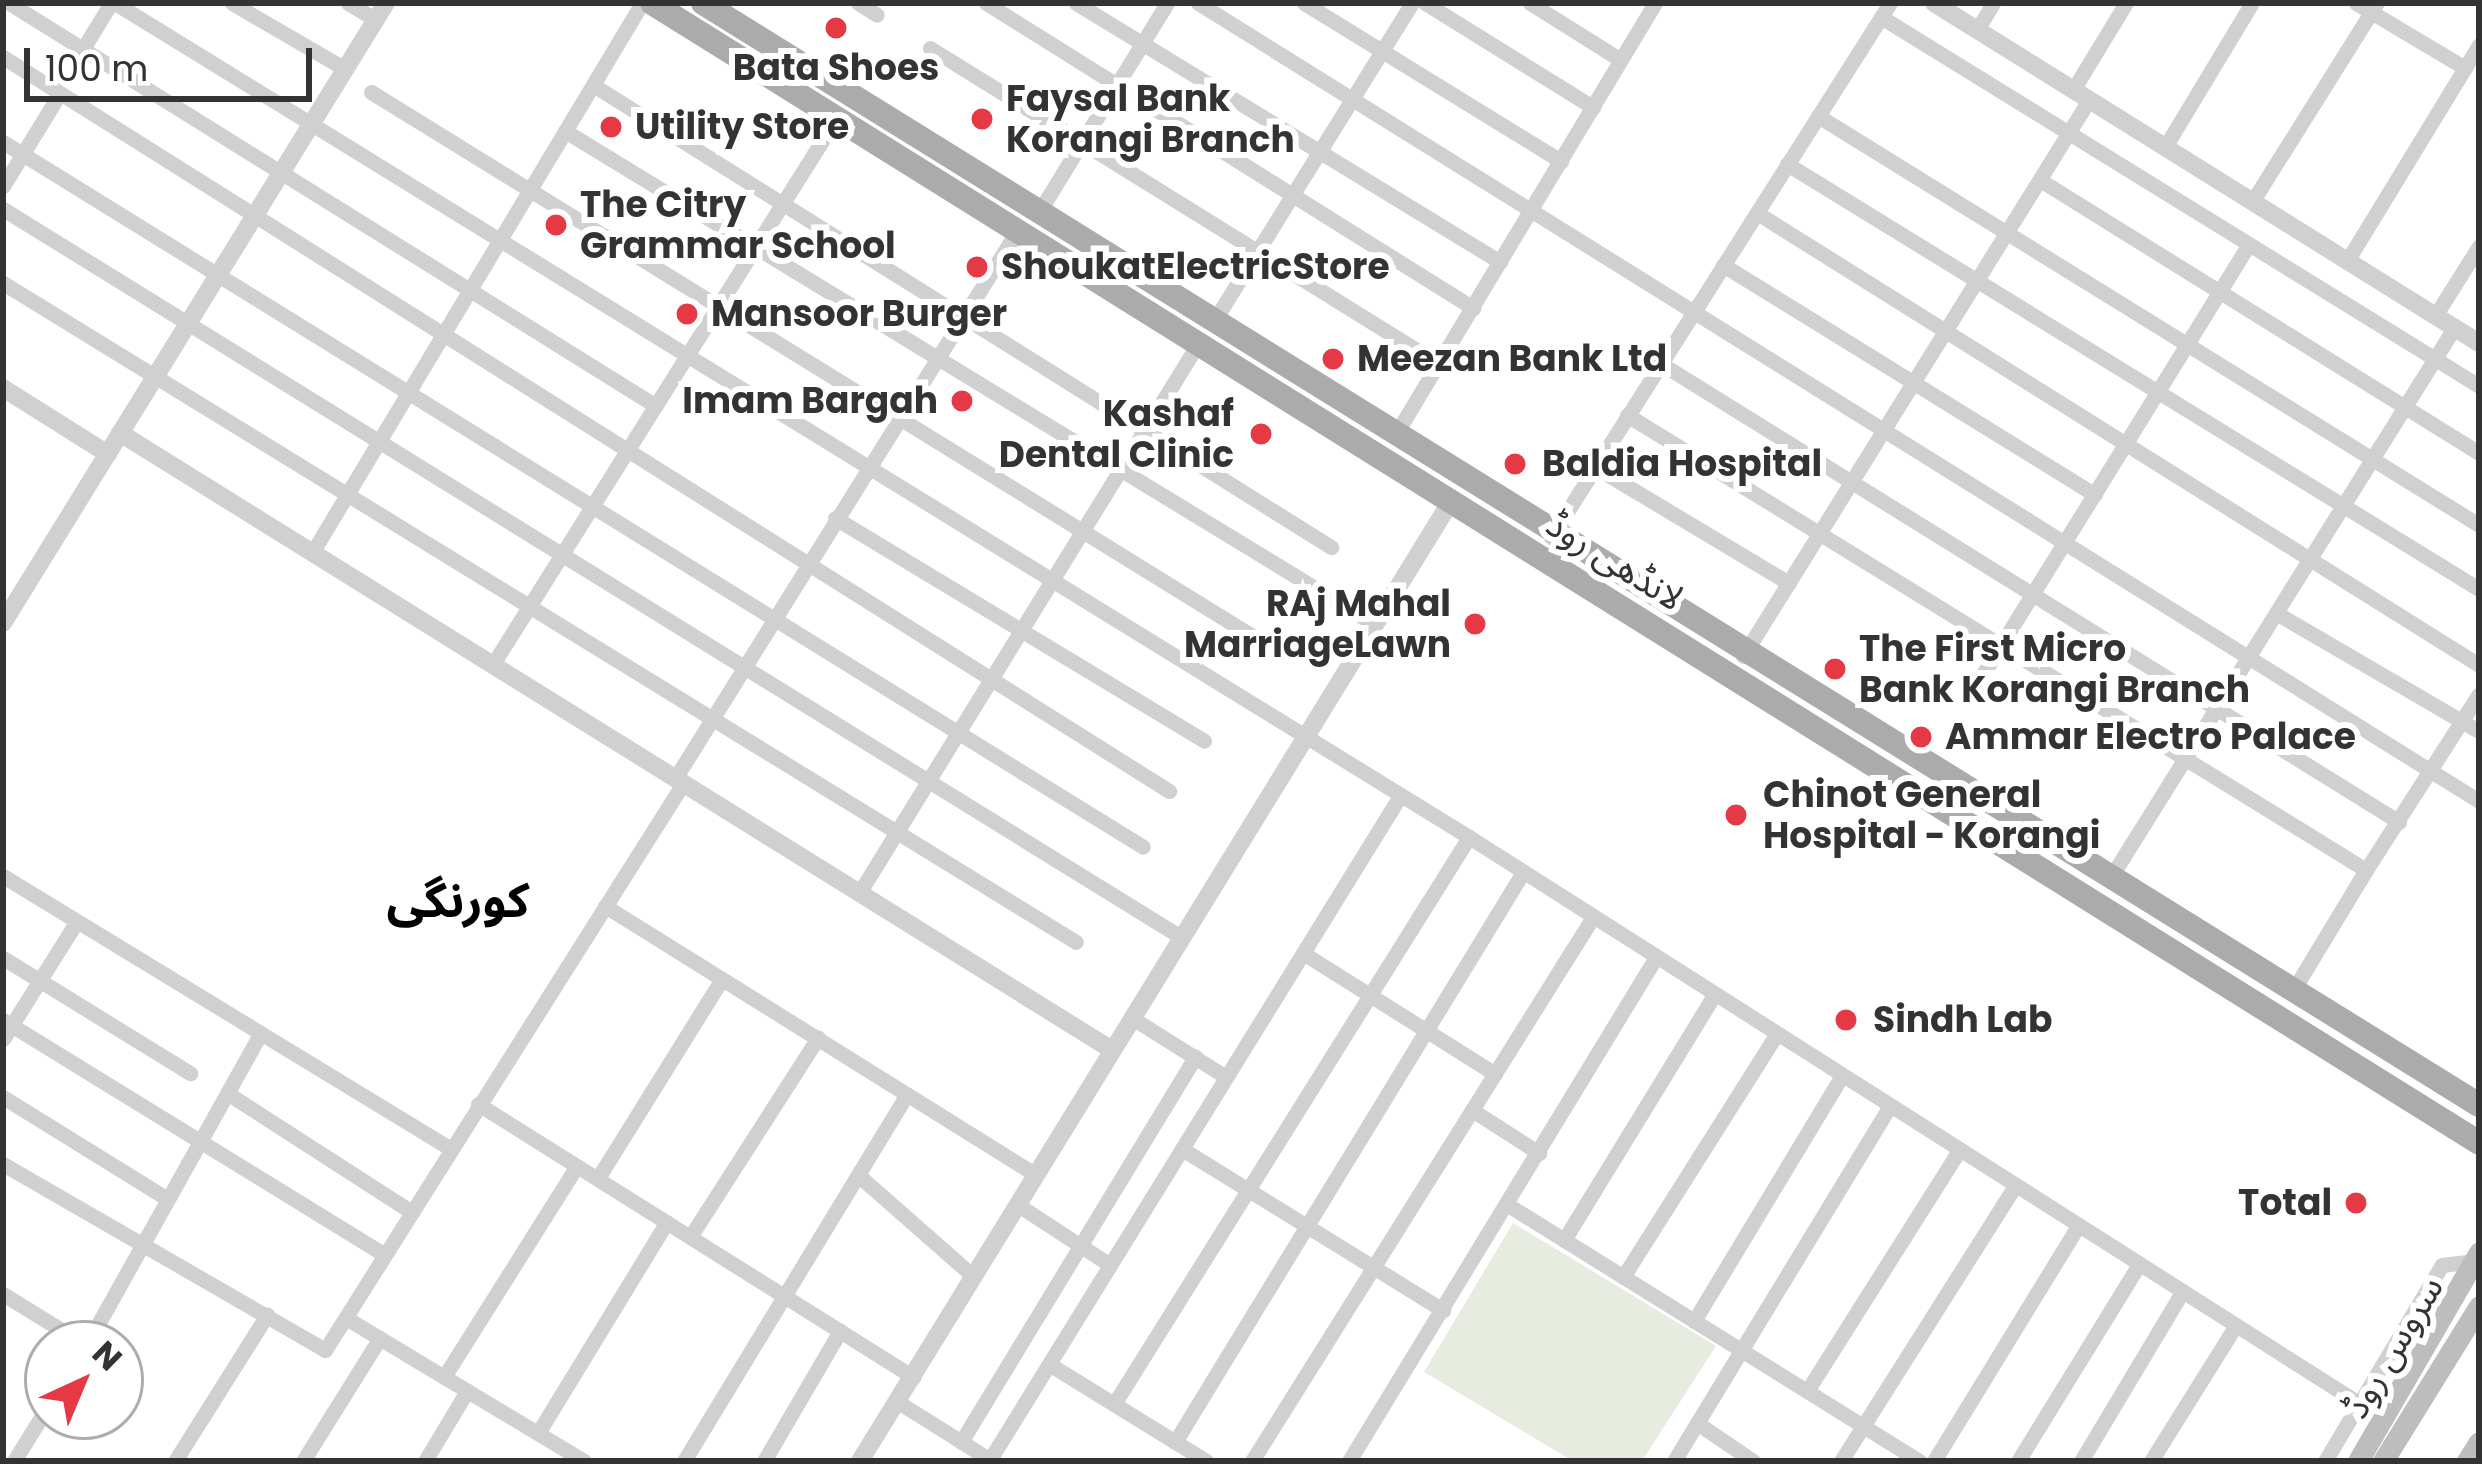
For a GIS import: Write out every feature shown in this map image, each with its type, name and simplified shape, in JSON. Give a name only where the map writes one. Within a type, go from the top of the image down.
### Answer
[{"type":"main road","name":"لانڈھی روڈ","points":[[652,3],[837,117],[1214,321],[1550,537],[2479,1105]]},
{"type":"main road","name":"لانڈھی روڈ","points":[[703,3],[1029,220],[1198,342],[2479,1143]]},
{"type":"main road","points":[[2358,1461],[2478,1256]]},
{"type":"main road","points":[[2383,1461],[2479,1306]]},
{"type":"main road","points":[[2467,1461],[2479,1442]]},
{"type":"street","points":[[9,3],[656,406]]},
{"type":"street","points":[[85,47],[113,3],[1469,837],[2360,1404]]},
{"type":"street","points":[[232,3],[345,69]]},
{"type":"street","points":[[3,623],[381,12],[347,3]]},
{"type":"street","points":[[312,554],[642,3]]},
{"type":"street","points":[[858,3],[878,15]]},
{"type":"street","points":[[986,3],[1473,308]]},
{"type":"street","points":[[1076,3],[1500,262]]},
{"type":"street","points":[[3,1164],[325,1351],[605,905],[835,518],[962,317],[1082,142],[1167,3]]},
{"type":"street","points":[[1198,3],[2479,801]]},
{"type":"street","points":[[1304,3],[1561,161]]},
{"type":"street","points":[[1214,321],[1412,3]]},
{"type":"street","points":[[1425,3],[1593,107]]},
{"type":"street","points":[[1530,3],[1621,60]]},
{"type":"street","points":[[1934,3],[2479,343]]},
{"type":"street","points":[[1977,30],[1993,3]]},
{"type":"street","points":[[1743,656],[2069,133],[2081,95],[2126,3]]},
{"type":"street","points":[[2165,148],[2252,3]]},
{"type":"street","points":[[1394,436],[1621,60],[1648,5]]},
{"type":"street","points":[[2252,202],[2368,6],[2465,68]]},
{"type":"street","points":[[1550,537],[1885,10],[2069,133],[2479,386]]},
{"type":"street","points":[[2347,261],[2479,45]]},
{"type":"street","points":[[930,48],[1439,364]]},
{"type":"street","points":[[3,58],[1169,791]]},
{"type":"street","points":[[593,85],[1331,547]]},
{"type":"street","points":[[371,92],[532,187],[1267,645]]},
{"type":"street","points":[[3,186],[60,93]]},
{"type":"street","points":[[1818,116],[2479,525]]},
{"type":"street","points":[[493,664],[837,117]]},
{"type":"street","points":[[566,131],[1118,473],[1373,624]]},
{"type":"street","points":[[3,142],[1143,847]]},
{"type":"street","points":[[1787,164],[2479,589]]},
{"type":"street","points":[[2040,180],[2479,453]]},
{"type":"street","points":[[3,209],[1181,937]]},
{"type":"street","points":[[1756,213],[2479,665]]},
{"type":"street","points":[[1970,695],[2249,244]]},
{"type":"street","points":[[2435,316],[2479,246]]},
{"type":"street","points":[[1723,265],[2095,495]]},
{"type":"street","points":[[3,283],[1076,942]]},
{"type":"street","points":[[2109,880],[2455,328]]},
{"type":"street","points":[[861,890],[1198,342]]},
{"type":"street","points":[[1660,363],[2399,822]]},
{"type":"street","points":[[3,388],[108,454]]},
{"type":"street","points":[[1627,415],[2366,870]]},
{"type":"street","points":[[120,433],[1112,1050]]},
{"type":"street","points":[[1595,467],[1789,583]]},
{"type":"street","points":[[860,1461],[1451,501]]},
{"type":"street","points":[[835,518],[1204,741]]},
{"type":"street","points":[[2276,613],[2479,730]]},
{"type":"street","points":[[2292,992],[2479,694]]},
{"type":"street","points":[[898,1402],[990,1461],[1400,796]]},
{"type":"street","points":[[1114,1404],[1469,837]]},
{"type":"street","points":[[1175,1442],[1523,872]]},
{"type":"street","points":[[3,876],[451,1149]]},
{"type":"street","points":[[605,905],[1036,1175]]},
{"type":"street","points":[[1252,1461],[1593,917]]},
{"type":"street","points":[[77,921],[6,1028],[385,1255]]},
{"type":"street","points":[[1303,953],[1495,1074]]},
{"type":"street","points":[[1349,1461],[1656,957]]},
{"type":"street","points":[[3,958],[190,1073]]},
{"type":"street","points":[[598,1178],[722,979]]},
{"type":"street","points":[[1564,1240],[1714,995]]},
{"type":"street","points":[[1132,1018],[1226,1077]]},
{"type":"street","points":[[98,1320],[261,1033]]},
{"type":"street","points":[[1624,1277],[1776,1035]]},
{"type":"street","points":[[691,1237],[818,1038]]},
{"type":"street","points":[[961,1442],[1195,1057]]},
{"type":"street","points":[[1694,1321],[1841,1077]]},
{"type":"street","points":[[227,1093],[412,1212]]},
{"type":"street","points":[[684,1461],[907,1094]]},
{"type":"street","points":[[3,1097],[166,1198]]},
{"type":"street","points":[[478,1104],[913,1377]]},
{"type":"street","points":[[1674,1461],[1889,1108]]},
{"type":"street","points":[[1472,1110],[1539,1153]]},
{"type":"street","points":[[1182,1149],[1370,1270],[1443,1310]]},
{"type":"street","points":[[1808,1391],[1958,1152]]},
{"type":"street","points":[[443,1377],[578,1166]]},
{"type":"street","points":[[858,1175],[974,1277]]},
{"type":"street","points":[[1841,1461],[2014,1187]]},
{"type":"street","points":[[1018,1205],[1110,1265]]},
{"type":"street","points":[[1508,1205],[1920,1461]]},
{"type":"street","points":[[538,1433],[667,1222]]},
{"type":"street","points":[[1934,1461],[2077,1228]]},
{"type":"street","name":"سروس روڈ","points":[[2325,1461],[2442,1265],[2478,1256]]},
{"type":"street","points":[[2018,1461],[2138,1266]]},
{"type":"street","points":[[3,1294],[46,1320]]},
{"type":"street","points":[[2081,1461],[2181,1294]]},
{"type":"street","points":[[175,1461],[267,1315]]},
{"type":"street","points":[[346,1318],[584,1461]]},
{"type":"street","points":[[2151,1461],[2234,1328]]},
{"type":"street","points":[[764,1461],[840,1331]]},
{"type":"street","points":[[303,1461],[380,1338]]},
{"type":"street","points":[[1049,1364],[1206,1461]]},
{"type":"street","points":[[425,1461],[467,1391]]},
{"type":"street","points":[[1697,1423],[1753,1461]]},
{"type":"shaded area","points":[[1513,1223],[1716,1346],[1642,1461],[1573,1461],[1424,1372]]},
{"type":"place","name":"Bata Shoes","points":[[836,28]]},
{"type":"place","name":"Faysal Bank Korangi Branch","points":[[982,119]]},
{"type":"place","name":"Utility Store","points":[[611,127]]},
{"type":"place","name":"The Citry Grammar School","points":[[556,225]]},
{"type":"place","name":"ShoukatElectricStore","points":[[977,267]]},
{"type":"place","name":"Mansoor Burger","points":[[687,314]]},
{"type":"place","name":"Meezan Bank Ltd","points":[[1333,359]]},
{"type":"place","name":"Imam Bargah","points":[[962,401]]},
{"type":"place","name":"Kashaf Dental Clinic","points":[[1261,434]]},
{"type":"place","name":"Baldia Hospital","points":[[1515,464]]},
{"type":"place","name":"RAj Mahal MarriageLawn","points":[[1475,624]]},
{"type":"place","name":"The First Micro Bank Korangi Branch","points":[[1835,669]]},
{"type":"place","name":"Ammar Electro Palace","points":[[1921,737]]},
{"type":"place","name":"Chinot General Hospital - Korangi","points":[[1736,815]]},
{"type":"place","name":"Sindh Lab","points":[[1846,1020]]},
{"type":"place","name":"Total","points":[[2356,1203]]},
{"type":"district","name":"کورنگی","points":[[458,901]]}]
